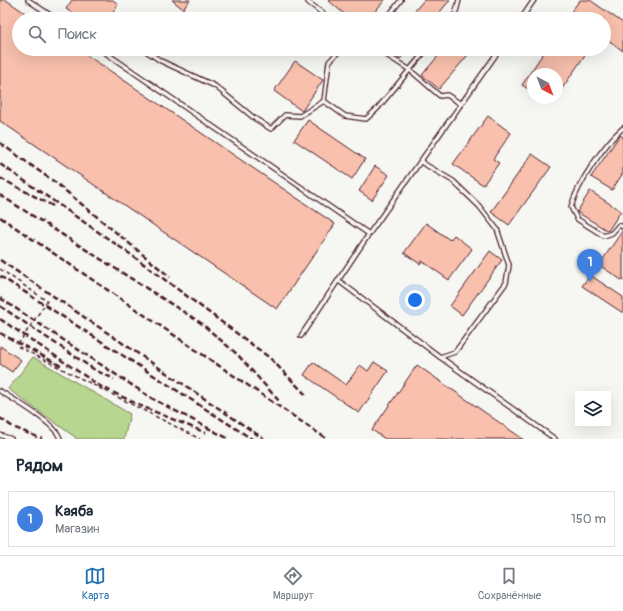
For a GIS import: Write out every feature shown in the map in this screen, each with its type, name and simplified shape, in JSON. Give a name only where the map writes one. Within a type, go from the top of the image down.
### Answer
[{"type":"lane","points":[[28,0],[46,12]]},
{"type":"lane","points":[[308,0],[308,2],[321,12]]},
{"type":"lane","points":[[392,12],[401,0]]},
{"type":"lane","points":[[456,12],[459,0]]},
{"type":"lane","points":[[526,12],[534,0]]},
{"type":"lane","points":[[110,56],[369,234]]},
{"type":"lane","points":[[154,56],[161,61],[215,86],[254,118],[271,129],[285,115],[300,116],[324,102]]},
{"type":"lane","points":[[324,102],[329,62],[335,56]]},
{"type":"lane","points":[[388,56],[410,70],[440,96],[447,95],[461,104]]},
{"type":"lane","points":[[324,102],[345,116],[366,119],[378,109],[421,56]]},
{"type":"lane","points":[[301,336],[369,234],[495,56]]},
{"type":"lane","points":[[623,128],[610,140],[575,194],[571,206],[578,219],[604,236],[612,233],[620,225],[623,227]]},
{"type":"lane","points":[[421,162],[453,180],[479,206],[497,229],[509,265],[506,284],[455,352],[440,357]]},
{"type":"lane","points":[[339,281],[440,357],[555,439]]},
{"type":"lane","points":[[0,391],[50,424],[59,434],[60,439]]},
{"type":"lane","points":[[0,435],[12,439]]},
{"type":"path","points":[[0,270],[47,301],[17,346],[200,439]]},
{"type":"green space","points":[[33,357],[130,414],[124,439],[76,439],[8,389]]},
{"type":"building","points":[[0,0],[6,0],[24,12],[12,12],[12,56],[88,56],[335,224],[277,309],[0,121]]},
{"type":"building","points":[[72,0],[113,0],[118,4],[113,12],[71,12],[66,9]]},
{"type":"building","points":[[172,0],[190,0],[183,9]]},
{"type":"building","points":[[328,0],[385,0],[374,12],[342,12]]},
{"type":"building","points":[[424,0],[450,0],[440,12],[414,12]]},
{"type":"building","points":[[580,0],[590,0],[607,12],[571,12]]},
{"type":"building","points":[[611,15],[623,23],[623,51],[611,42]]},
{"type":"building","points":[[438,56],[467,56],[439,89],[422,75]]},
{"type":"building","points":[[541,56],[584,56],[563,87],[563,68],[533,68]]},
{"type":"building","points":[[295,61],[323,80],[302,111],[274,91]]},
{"type":"building","points":[[527,78],[527,88],[522,85]]},
{"type":"building","points":[[488,116],[511,133],[493,159],[499,163],[483,185],[453,164]]},
{"type":"building","points":[[308,120],[365,159],[352,179],[294,140]]},
{"type":"building","points":[[620,135],[623,137],[623,173],[612,190],[591,177]]},
{"type":"building","points":[[532,154],[551,167],[509,225],[491,212]]},
{"type":"building","points":[[375,166],[389,175],[372,200],[359,191]]},
{"type":"building","points":[[590,191],[621,211],[608,231],[577,212]]},
{"type":"building","points":[[426,223],[450,240],[454,235],[472,249],[449,280],[422,261],[420,264],[404,253]]},
{"type":"building","points":[[623,230],[623,281],[599,265]]},
{"type":"building","points":[[490,251],[502,260],[462,315],[450,306]]},
{"type":"building","points":[[590,275],[623,297],[623,313],[582,286]]},
{"type":"building","points":[[0,346],[21,360],[12,372],[0,364]]},
{"type":"building","points":[[313,362],[346,385],[360,365],[368,371],[374,362],[388,371],[359,413],[304,375]]},
{"type":"building","points":[[417,365],[523,439],[385,439],[372,430]]},
{"type":"railway","points":[[0,143],[56,183],[170,277]]},
{"type":"railway","points":[[0,164],[133,256],[270,358],[306,395]]},
{"type":"railway","points":[[0,178],[55,207]]},
{"type":"railway","points":[[0,195],[201,323],[238,355],[279,401]]},
{"type":"railway","points":[[0,217],[327,439]]},
{"type":"railway","points":[[0,260],[264,439]]},
{"type":"railway","points":[[0,276],[252,439]]},
{"type":"railway","points":[[0,298],[153,399],[229,439]]},
{"type":"railway","points":[[0,306],[95,370],[114,379]]},
{"type":"railway","points":[[0,319],[100,386],[141,406],[206,433]]},
{"type":"railway","points":[[0,333],[63,367]]},
{"type":"railway","points":[[0,418],[13,427],[42,439]]},
{"type":"place","name":"Каяба","points":[[590,282]]}]
